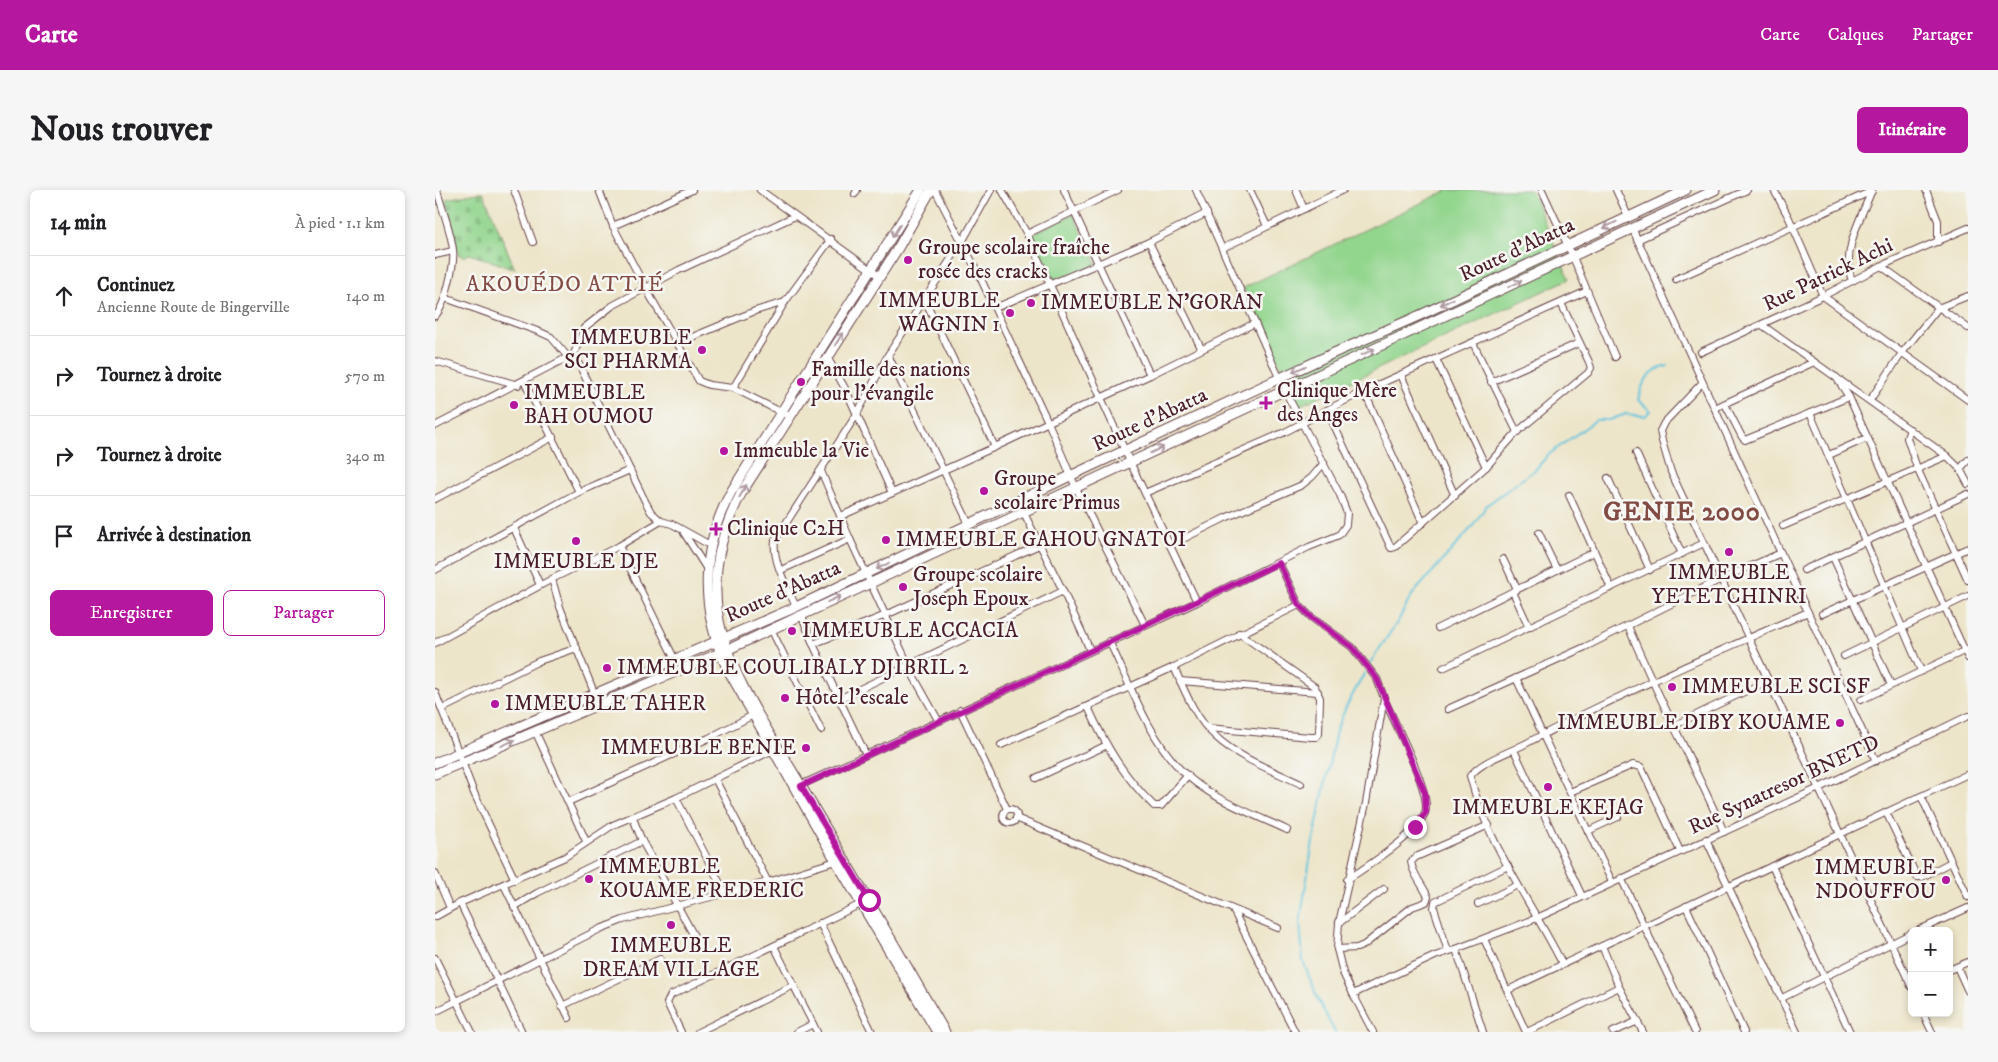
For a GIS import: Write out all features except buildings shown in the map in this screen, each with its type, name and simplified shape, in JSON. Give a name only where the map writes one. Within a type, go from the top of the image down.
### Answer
[{"type":"street","points":[[514,190],[533,242]]},
{"type":"street","points":[[599,190],[613,226],[645,287],[699,381],[709,385],[733,388],[791,418]]},
{"type":"street","points":[[613,226],[693,190]]},
{"type":"street","points":[[760,190],[795,216],[831,239],[875,273]]},
{"type":"street","points":[[720,640],[715,590],[722,536],[728,518],[742,492],[791,418],[827,358],[921,190]]},
{"type":"street","points":[[945,1032],[839,860],[755,713],[723,651],[710,617],[708,571],[710,545],[718,516],[782,412],[933,190],[995,308],[1048,422],[1070,476],[1145,625]]},
{"type":"street","points":[[866,755],[813,644],[781,570],[775,549],[775,540],[857,414],[888,355],[962,242],[991,190]]},
{"type":"street","points":[[1002,190],[1027,234],[1125,452],[1197,602]]},
{"type":"street","points":[[1064,190],[1150,375]]},
{"type":"street","points":[[1027,234],[1118,190]]},
{"type":"street","points":[[801,786],[937,720],[1197,602],[1309,547],[1339,535],[1346,525],[1347,513],[1340,495],[1285,391],[1196,190]]},
{"type":"street","points":[[1250,190],[1267,226]]},
{"type":"street","points":[[1296,190],[1304,208]]},
{"type":"street","points":[[1223,248],[1343,190]]},
{"type":"street","points":[[1542,190],[1568,245],[1615,357]]},
{"type":"street","points":[[1616,190],[1628,216]]},
{"type":"street","name":"Route d'Abatta","points":[[435,763],[720,640],[799,611],[868,578],[969,524],[1070,476],[1686,190]]},
{"type":"street","name":"Route d'Abatta","points":[[868,578],[1024,513],[1130,462],[1633,230],[1715,190]]},
{"type":"street","points":[[1637,240],[1747,190]]},
{"type":"street","points":[[1774,190],[1793,227],[1823,296],[1968,400]]},
{"type":"street","points":[[1676,279],[1872,190]]},
{"type":"street","points":[[1852,280],[1848,270],[1848,254],[1872,190]]},
{"type":"street","points":[[1927,190],[1939,221],[1938,242]]},
{"type":"street","points":[[435,316],[440,312],[445,298],[453,251],[437,191]]},
{"type":"street","points":[[995,308],[1149,242],[1207,213]]},
{"type":"street","points":[[435,426],[571,355],[578,338],[589,322],[612,306],[645,287],[795,216]]},
{"type":"street","name":"Rue Patrick Achi","points":[[1701,352],[1823,296],[1881,266],[1968,228]]},
{"type":"street","points":[[1633,230],[1876,761]]},
{"type":"street","points":[[733,388],[785,302],[831,239]]},
{"type":"street","points":[[1149,242],[1201,348]]},
{"type":"street","points":[[435,255],[453,251]]},
{"type":"street","points":[[1881,266],[1968,328]]},
{"type":"street","points":[[1145,494],[1301,424],[1363,392],[1587,291]]},
{"type":"street","points":[[1870,400],[1902,353],[1938,308],[1968,296]]},
{"type":"street","points":[[445,298],[540,332],[551,337],[571,355],[651,512],[661,521],[672,524],[683,532],[710,545]]},
{"type":"street","points":[[925,300],[995,447]]},
{"type":"street","points":[[678,344],[755,311],[785,302]]},
{"type":"street","points":[[1327,410],[1389,546],[1395,547],[1486,467],[1517,432],[1588,373],[1591,368],[1561,303]]},
{"type":"street","points":[[841,516],[944,471],[1101,398],[1255,322]]},
{"type":"street","points":[[1762,325],[1947,456],[1960,469],[1968,484]]},
{"type":"street","points":[[1473,343],[1517,432]]},
{"type":"street","points":[[1491,382],[1579,343]]},
{"type":"street","points":[[888,355],[969,524]]},
{"type":"street","points":[[827,358],[857,414],[892,493]]},
{"type":"street","points":[[1436,359],[1486,467]]},
{"type":"street","points":[[435,360],[518,384]]},
{"type":"street","points":[[1715,408],[1814,362]]},
{"type":"street","points":[[1401,375],[1455,496]]},
{"type":"street","points":[[1836,377],[1849,396],[1968,658]]},
{"type":"street","points":[[524,381],[579,492]]},
{"type":"street","points":[[1702,383],[1664,423],[1660,431],[1671,472],[1908,979]]},
{"type":"street","points":[[1363,392],[1423,523]]},
{"type":"street","points":[[1725,404],[1742,438],[1745,440],[1849,396]]},
{"type":"street","points":[[1810,413],[1921,671]]},
{"type":"street","points":[[1910,429],[1907,438],[1917,468],[1968,580]]},
{"type":"street","points":[[435,499],[553,437]]},
{"type":"street","points":[[1829,455],[1867,438]]},
{"type":"street","points":[[1636,453],[1682,554]]},
{"type":"street","points":[[1783,526],[1947,456]]},
{"type":"street","points":[[1960,469],[1968,460]]},
{"type":"street","points":[[1171,545],[1302,485],[1324,463]]},
{"type":"street","points":[[435,570],[579,492],[630,470]]},
{"type":"street","points":[[821,471],[850,539],[908,664],[937,720]]},
{"type":"street","points":[[1608,478],[1650,570]]},
{"type":"street","points":[[1804,570],[1968,494]]},
{"type":"street","points":[[1569,495],[1611,588]]},
{"type":"street","points":[[1024,513],[1090,650]]},
{"type":"street","points":[[435,643],[551,579],[619,546],[661,521]]},
{"type":"street","points":[[514,528],[540,585]]},
{"type":"street","points":[[683,532],[708,571]]},
{"type":"street","points":[[1539,533],[1557,570]]},
{"type":"street","points":[[781,570],[850,539]]},
{"type":"street","points":[[1443,668],[1704,543]]},
{"type":"street","points":[[813,644],[886,615],[1039,545]]},
{"type":"street","points":[[619,546],[675,660]]},
{"type":"street","points":[[1822,614],[1968,548]]},
{"type":"street","points":[[1438,628],[1594,552]]},
{"type":"street","points":[[1448,709],[1628,626],[1721,579],[1781,553]]},
{"type":"street","points":[[1833,557],[1891,685]]},
{"type":"street","points":[[1503,560],[1529,626]]},
{"type":"street","points":[[1279,563],[1299,605],[1311,617],[1352,647],[1377,679],[1383,698],[1425,793],[1426,812],[1415,827],[1347,880]]},
{"type":"street","points":[[551,579],[559,607],[599,705]]},
{"type":"street","points":[[839,699],[908,664],[1063,591]]},
{"type":"street","points":[[1844,656],[1968,596]]},
{"type":"street","points":[[1001,745],[1174,667],[1239,633],[1299,605]]},
{"type":"street","name":"Route d'Abatta","points":[[435,774],[723,651],[771,629],[799,611]]},
{"type":"street","points":[[1563,965],[1508,866],[1489,825],[1470,776],[1485,764],[1543,734],[1807,612]]},
{"type":"street","points":[[1628,626],[1652,682],[1675,725],[1724,832]]},
{"type":"street","points":[[771,629],[821,730]]},
{"type":"street","points":[[1209,728],[1316,737],[1319,734],[1321,698],[1311,683],[1239,633]]},
{"type":"street","points":[[1109,642],[1159,743],[1181,770],[1223,799],[1287,830]]},
{"type":"street","points":[[442,709],[539,661],[577,648]]},
{"type":"street","points":[[1861,700],[1966,650]]},
{"type":"street","points":[[1174,667],[1195,711],[1214,736],[1241,756],[1301,784]]},
{"type":"street","points":[[1516,678],[1612,882]]},
{"type":"street","points":[[1675,725],[1769,680]]},
{"type":"street","points":[[1180,681],[1318,692]]},
{"type":"street","points":[[435,692],[474,793],[515,880]]},
{"type":"street","points":[[1373,1032],[1343,973],[1337,949],[1339,923],[1347,880],[1366,803],[1383,698]]},
{"type":"street","points":[[1088,707],[1105,746],[1135,788],[1154,806],[1161,806],[1188,775]]},
{"type":"street","points":[[960,710],[1007,809],[1015,812],[1016,818]]},
{"type":"street","points":[[568,802],[709,738],[755,713]]},
{"type":"street","name":"Rue Synatresor BNETD","points":[[1353,994],[1448,951],[1537,918],[1819,788],[1968,716]]},
{"type":"street","points":[[535,731],[586,841]]},
{"type":"street","points":[[1036,778],[1105,746]]},
{"type":"street","points":[[435,917],[460,903],[565,857],[586,841],[613,825],[676,798],[775,749]]},
{"type":"street","points":[[775,749],[801,786],[839,860]]},
{"type":"street","points":[[1515,750],[1582,896]]},
{"type":"street","points":[[1570,792],[1633,765],[1641,767],[1680,851]]},
{"type":"street","points":[[1507,990],[1886,812],[1967,777]]},
{"type":"street","points":[[715,779],[767,882]]},
{"type":"street","points":[[1921,796],[1968,897]]},
{"type":"street","points":[[676,798],[725,893]]},
{"type":"street","points":[[1007,809],[1003,814],[1005,820],[1011,822],[1016,818]]},
{"type":"street","points":[[1886,812],[1917,877],[1923,877],[1951,862]]},
{"type":"street","points":[[1588,831],[1618,817]]},
{"type":"street","points":[[633,818],[642,841],[700,947]]},
{"type":"street","points":[[1016,818],[1278,928]]},
{"type":"street","points":[[1337,949],[1364,945],[1412,907],[1426,902],[1428,897],[1425,889],[1412,868],[1411,862],[1416,857],[1489,825]]},
{"type":"street","points":[[1707,839],[1797,1032]]},
{"type":"street","points":[[514,907],[537,893],[642,841]]},
{"type":"street","points":[[435,1012],[600,928],[839,860]]},
{"type":"street","points":[[1448,951],[1434,908],[1435,902],[1508,866]]},
{"type":"street","points":[[1772,866],[1850,1032]]},
{"type":"street","points":[[435,873],[450,908]]},
{"type":"street","points":[[1621,878],[1645,924],[1695,1032]]},
{"type":"street","points":[[504,885],[569,1018]]},
{"type":"street","points":[[1478,904],[1519,885]]},
{"type":"street","points":[[1339,923],[1384,889]]},
{"type":"street","points":[[681,1032],[667,1003],[671,995],[865,902]]},
{"type":"street","points":[[865,902],[937,1032]]},
{"type":"street","points":[[460,903],[522,1032]]},
{"type":"street","points":[[1686,906],[1744,1032]]},
{"type":"street","points":[[1926,927],[1968,908]]},
{"type":"street","points":[[1233,910],[1295,1032]]},
{"type":"street","points":[[820,923],[872,1032]]},
{"type":"street","points":[[1782,998],[1908,935]]},
{"type":"street","points":[[1484,939],[1527,1032],[1619,987]]},
{"type":"street","points":[[774,946],[817,1032]]},
{"type":"street","points":[[1602,946],[1619,987],[1643,1032]]},
{"type":"street","points":[[1456,949],[1483,1032]]},
{"type":"street","points":[[435,958],[472,1032]]},
{"type":"street","points":[[562,1006],[661,959]]},
{"type":"street","points":[[1953,968],[1968,962]]},
{"type":"street","points":[[1957,967],[1968,991]]},
{"type":"street","points":[[698,1032],[795,985]]},
{"type":"street","points":[[1925,1017],[1932,1032]]},
{"type":"street","points":[[1613,1032],[1638,1021]]},
{"type":"street","points":[[797,1032],[813,1024]]},
{"type":"green space","points":[[1448,190],[1531,190],[1569,279],[1299,406],[1243,288]]},
{"type":"green space","points":[[483,192],[515,269],[469,254],[464,257],[458,254],[446,199]]},
{"type":"green space","points":[[1073,214],[1097,264],[1051,282],[1030,235]]},
{"type":"waterway","points":[[1370,663],[1398,621],[1412,595],[1472,527],[1487,505],[1536,469],[1548,455],[1596,420],[1609,420],[1626,414],[1645,416],[1651,411],[1638,400],[1644,382],[1651,373],[1668,366]]},
{"type":"waterway","points":[[1335,1032],[1318,1000],[1303,961],[1300,922],[1312,847],[1336,731],[1346,707],[1365,672]]},
{"type":"place","name":"Groupe scolaire fraîche rosée des cracks","points":[[908,260]]},
{"type":"place","name":"IMMEUBLE N'GORAN","points":[[1031,303]]},
{"type":"place","name":"IMMEUBLE WAGNIN 1","points":[[1010,313]]},
{"type":"place","name":"IMMEUBLE SCI PHARMA","points":[[702,350]]},
{"type":"place","name":"Famille des nations pour l'évangile","points":[[801,382]]},
{"type":"place","name":"Clinique Mère des Anges","points":[[1266,403]]},
{"type":"place","name":"IMMEUBLE BAH OUMOU","points":[[514,405]]},
{"type":"place","name":"Immeuble la Vie","points":[[724,451]]},
{"type":"place","name":"Groupe scolaire Primus","points":[[984,491]]},
{"type":"place","name":"Clinique C2H","points":[[716,529]]},
{"type":"place","name":"IMMEUBLE GAHOU GNATOI","points":[[886,540]]},
{"type":"place","name":"IMMEUBLE DJE","points":[[576,541]]},
{"type":"place","name":"IMMEUBLE YETETCHINRI","points":[[1729,552]]},
{"type":"place","name":"Groupe scolaire Joseph Epoux","points":[[903,587]]},
{"type":"place","name":"IMMEUBLE ACCACIA","points":[[792,631]]},
{"type":"place","name":"IMMEUBLE COULIBALY DJIBRIL 2","points":[[607,668]]},
{"type":"place","name":"IMMEUBLE SCI SF","points":[[1672,687]]},
{"type":"place","name":"Hôtel l'escale","points":[[785,698]]},
{"type":"place","name":"IMMEUBLE TAHER","points":[[495,704]]},
{"type":"place","name":"IMMEUBLE DIBY KOUAME","points":[[1840,723]]},
{"type":"place","name":"IMMEUBLE BENIE","points":[[806,748]]},
{"type":"place","name":"IMMEUBLE KEJAG","points":[[1548,787]]},
{"type":"place","name":"IMMEUBLE KOUAME FREDERIC","points":[[589,879]]},
{"type":"place","name":"IMMEUBLE NDOUFFOU","points":[[1946,880]]},
{"type":"place","name":"IMMEUBLE DREAM VILLAGE","points":[[671,925]]},
{"type":"district","name":"AKOUÉDO ATTIÉ","points":[[565,284]]},
{"type":"district","name":"GENIE 2000","points":[[1682,512]]},
{"type":"route","points":[[869,900],[801,786],[937,720],[1279,563],[1299,605],[1311,617],[1352,647],[1377,679],[1383,698],[1425,793],[1426,812],[1415,827]]}]
